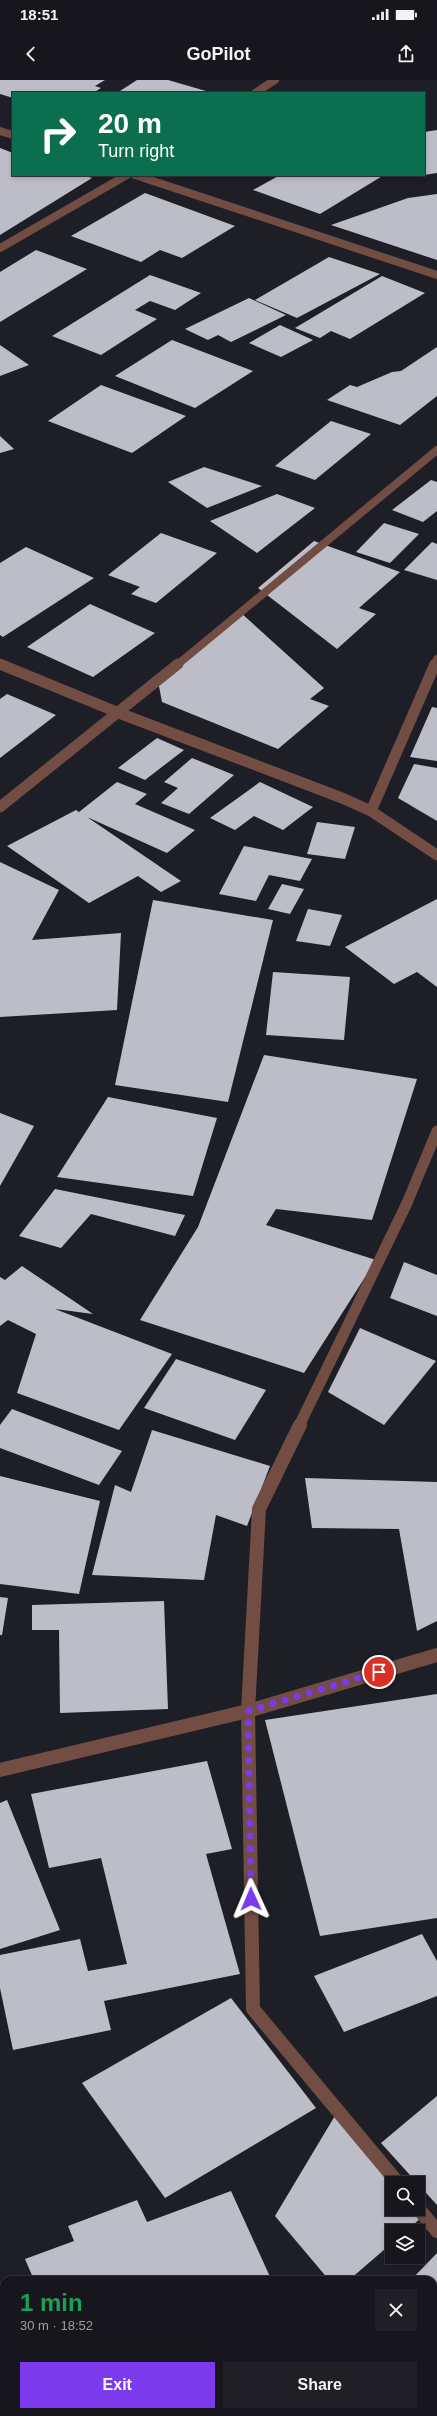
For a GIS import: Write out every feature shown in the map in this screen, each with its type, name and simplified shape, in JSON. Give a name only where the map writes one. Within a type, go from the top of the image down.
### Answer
[{"type":"street","points":[[257,92],[275,80]]},
{"type":"street","points":[[0,131],[12,135]]},
{"type":"street","points":[[0,248],[125,176]]},
{"type":"street","points":[[138,176],[437,275]]},
{"type":"street","points":[[0,807],[119,713],[392,485],[437,450]]},
{"type":"street","points":[[371,811],[437,659]]},
{"type":"street","points":[[0,664],[119,713],[342,798],[371,811],[437,855]]},
{"type":"street","points":[[0,792],[12,798]]},
{"type":"street","points":[[392,2176],[254,2009],[248,1711],[259,1509],[407,1203],[437,1131]]},
{"type":"street","points":[[0,1770],[248,1711],[437,1655]]},
{"type":"street","points":[[425,2216],[437,2231]]},
{"type":"building","points":[[0,80],[105,80],[95,86],[101,88],[95,92],[12,92],[12,98],[0,94]]},
{"type":"building","points":[[137,80],[168,80],[206,91],[204,92],[119,92]]},
{"type":"building","points":[[437,130],[437,173],[425,175],[425,132]]},
{"type":"building","points":[[0,148],[12,153],[12,176],[86,176],[92,178],[0,235]]},
{"type":"building","points":[[278,176],[382,176],[320,214],[253,190]]},
{"type":"building","points":[[145,193],[235,226],[182,258],[160,250],[141,262],[71,236]]},
{"type":"building","points":[[437,194],[437,260],[331,225],[408,198]]},
{"type":"building","points":[[36,250],[87,269],[0,322],[0,272]]},
{"type":"building","points":[[329,257],[380,274],[297,318],[255,300]]},
{"type":"building","points":[[150,275],[201,293],[175,310],[150,301],[135,310],[157,319],[101,355],[52,336]]},
{"type":"building","points":[[382,276],[425,293],[350,339],[331,331],[320,338],[295,328]]},
{"type":"building","points":[[249,298],[286,315],[231,342],[218,335],[208,340],[185,329]]},
{"type":"building","points":[[280,325],[313,340],[281,357],[249,343]]},
{"type":"building","points":[[172,340],[253,371],[195,408],[115,376]]},
{"type":"building","points":[[0,345],[29,365],[0,376]]},
{"type":"building","points":[[437,347],[437,396],[400,425],[327,400],[350,385],[357,387],[392,372],[401,371]]},
{"type":"building","points":[[101,385],[186,416],[132,453],[48,421]]},
{"type":"building","points":[[331,421],[371,434],[315,480],[275,466]]},
{"type":"building","points":[[0,436],[14,449],[0,453]]},
{"type":"building","points":[[204,467],[262,486],[207,508],[168,482]]},
{"type":"building","points":[[431,480],[437,482],[437,511],[423,522],[392,510]]},
{"type":"building","points":[[277,494],[315,508],[257,553],[210,521]]},
{"type":"building","points":[[384,523],[419,534],[390,563],[356,552]]},
{"type":"building","points":[[161,533],[217,553],[156,603],[131,594],[140,587],[108,575]]},
{"type":"building","points":[[314,541],[400,572],[359,608],[376,614],[337,649],[258,588]]},
{"type":"building","points":[[432,542],[437,544],[437,580],[404,570]]},
{"type":"building","points":[[26,547],[94,578],[3,637],[0,635],[0,563]]},
{"type":"building","points":[[90,604],[155,633],[93,677],[27,647]]},
{"type":"building","points":[[240,612],[324,688],[310,699],[329,706],[278,749],[162,702],[157,676]]},
{"type":"building","points":[[7,694],[56,715],[0,758],[0,699]]},
{"type":"building","points":[[432,707],[437,708],[437,761],[410,757]]},
{"type":"building","points":[[157,738],[184,750],[145,780],[118,768]]},
{"type":"building","points":[[192,758],[234,775],[189,814],[161,803],[178,788],[164,782]]},
{"type":"building","points":[[414,764],[437,768],[437,821],[398,798]]},
{"type":"building","points":[[117,782],[147,794],[135,804],[195,830],[167,853],[87,817],[181,881],[161,892],[138,876],[89,903],[7,846],[76,810],[79,812]]},
{"type":"building","points":[[260,782],[313,807],[283,830],[254,816],[235,830],[210,818]]},
{"type":"building","points":[[317,822],[355,827],[345,859],[307,854]]},
{"type":"building","points":[[244,846],[312,859],[300,881],[269,875],[256,901],[219,894]]},
{"type":"building","points":[[0,862],[59,890],[32,940],[121,933],[117,1010],[0,1017]]},
{"type":"building","points":[[282,884],[304,889],[290,914],[268,909]]},
{"type":"building","points":[[437,899],[437,987],[417,972],[394,984],[345,947]]},
{"type":"building","points":[[153,900],[273,920],[228,1102],[115,1085]]},
{"type":"building","points":[[308,909],[342,915],[330,946],[296,941]]},
{"type":"building","points":[[273,972],[350,977],[344,1040],[266,1035]]},
{"type":"building","points":[[264,1055],[417,1079],[372,1220],[276,1209],[266,1225],[376,1260],[304,1373],[140,1320],[198,1227]]},
{"type":"building","points":[[108,1097],[217,1118],[193,1196],[57,1177]]},
{"type":"building","points":[[0,1113],[34,1126],[0,1186]]},
{"type":"building","points":[[55,1189],[185,1215],[175,1236],[91,1214],[61,1248],[19,1236]]},
{"type":"building","points":[[404,1262],[437,1275],[437,1316],[390,1298]]},
{"type":"building","points":[[22,1266],[93,1314],[55,1309],[172,1354],[119,1430],[17,1393],[36,1334],[8,1320],[0,1326],[0,1277],[5,1280]]},
{"type":"building","points":[[360,1328],[436,1361],[384,1425],[328,1392]]},
{"type":"building","points":[[176,1359],[266,1390],[235,1440],[144,1408]]},
{"type":"building","points":[[12,1409],[122,1451],[99,1485],[0,1448],[0,1425]]},
{"type":"building","points":[[152,1430],[270,1466],[247,1526],[216,1515],[204,1580],[92,1575],[115,1485],[131,1492]]},
{"type":"building","points":[[0,1476],[100,1501],[79,1594],[0,1584]]},
{"type":"building","points":[[305,1478],[437,1482],[437,1621],[417,1631],[399,1529],[312,1528]]},
{"type":"building","points":[[0,1597],[8,1598],[2,1635],[0,1635]]},
{"type":"building","points":[[164,1601],[168,1709],[60,1713],[59,1630],[32,1630],[32,1605]]},
{"type":"building","points":[[437,1694],[437,1918],[320,1936],[265,1720]]},
{"type":"building","points":[[207,1761],[232,1849],[206,1854],[240,1974],[104,2001],[111,2030],[13,2050],[0,1988],[0,1955],[80,1939],[88,1971],[127,1964],[101,1858],[49,1868],[31,1794]]},
{"type":"building","points":[[7,1800],[60,1930],[0,1949],[0,1803]]},
{"type":"building","points":[[422,1934],[437,1961],[437,1996],[344,2032],[314,1976]]},
{"type":"building","points":[[231,1998],[316,2108],[165,2198],[82,2083]]},
{"type":"building","points":[[437,2096],[437,2205],[425,2192],[425,2176],[411,2176],[381,2143]]},
{"type":"building","points":[[336,2114],[386,2176],[385,2176],[385,2216],[422,2217],[414,2224],[385,2224],[385,2249],[354,2276],[326,2276],[275,2216]]},
{"type":"building","points":[[231,2191],[270,2276],[32,2276],[25,2259],[74,2241],[68,2226],[137,2200],[147,2222]]},
{"type":"building","points":[[437,2253],[437,2276],[415,2276]]},
{"type":"route","points":[[251,1899],[248,1711],[379,1672]]}]
